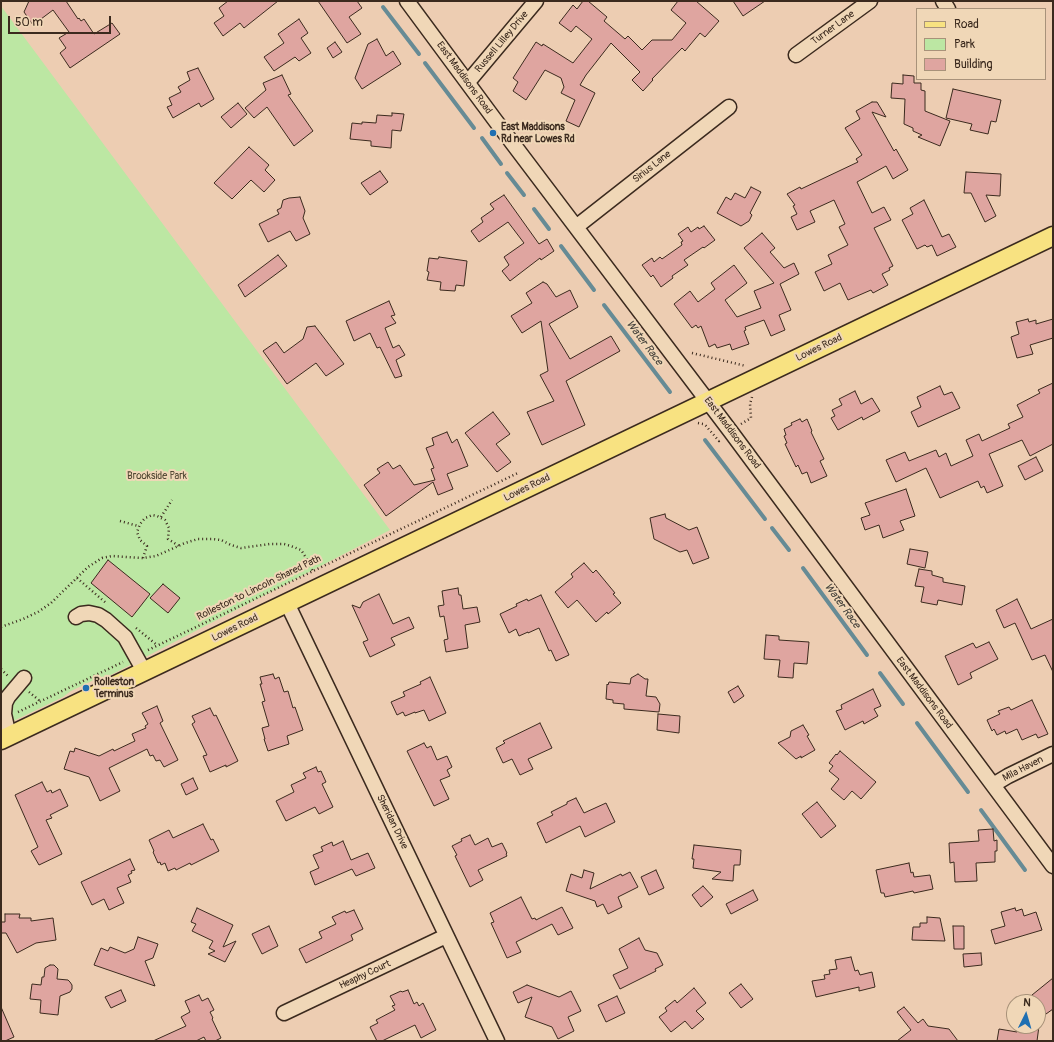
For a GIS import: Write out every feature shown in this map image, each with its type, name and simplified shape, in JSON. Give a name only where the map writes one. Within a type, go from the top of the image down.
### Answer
[{"type":"main road","name":"Lowes Road","points":[[5,738],[1053,236]]},
{"type":"street","name":"East Maddisons Road","points":[[407,1],[708,401],[1053,866]]},
{"type":"street","name":"Russell Lilley Drive","points":[[468,82],[536,1]]},
{"type":"street","name":"Turner Lane","points":[[796,55],[870,1]]},
{"type":"street","name":"Sirius Lane","points":[[576,227],[729,107]]},
{"type":"street","name":"Sheridan Drive","points":[[287,603],[497,1041]]},
{"type":"street","points":[[76,617],[81,614],[89,613],[104,617],[124,635],[144,671]]},
{"type":"street","points":[[5,738],[5,701],[24,678]]},
{"type":"street","name":"Mila Haven","points":[[993,785],[1053,754]]},
{"type":"street","name":"Heaphy Court","points":[[284,1013],[446,936]]},
{"type":"path","points":[[692,353],[750,367]]},
{"type":"path","name":"Rolleston to Lincoln Shared Path","points":[[5,718],[518,473],[521,478]]},
{"type":"path","points":[[161,517],[172,500]]},
{"type":"path","points":[[143,558],[147,546],[138,537],[137,532],[138,526],[142,520],[148,517],[157,516],[165,520],[169,528],[168,538],[179,546]]},
{"type":"path","points":[[120,521],[138,526]]},
{"type":"path","points":[[1,627],[38,612],[51,603],[88,567],[102,558],[112,556],[143,558],[156,556],[198,539],[206,538],[221,540],[241,548],[270,544],[284,544],[301,550],[313,571]]},
{"type":"green space","name":"Brookside Park","points":[[1,6],[390,530],[107,677],[100,677],[1,727]]},
{"type":"building","points":[[29,1],[66,1],[78,19],[79,18],[81,21],[84,19],[94,34],[112,23],[120,34],[70,68],[60,53],[66,48],[59,38],[69,32],[53,10],[33,25],[24,12]]},
{"type":"building","points":[[228,1],[278,1],[244,28],[240,23],[223,36],[214,23],[224,16],[219,8]]},
{"type":"building","points":[[318,1],[357,1],[362,8],[349,17],[361,34],[347,43]]},
{"type":"building","points":[[583,1],[588,1],[607,17],[604,21],[625,39],[628,36],[642,50],[652,40],[672,40],[686,23],[671,10],[678,1],[696,1],[719,21],[705,37],[700,33],[685,51],[682,48],[652,79],[653,80],[643,91],[632,80],[640,72],[611,43],[580,85],[595,93],[579,127],[566,121],[575,100],[561,93],[564,87],[561,78],[545,70],[526,100],[513,91],[518,82],[513,78],[536,42],[542,46],[543,44],[573,63],[592,39],[576,26],[571,32],[559,23],[573,5],[577,9]]},
{"type":"building","points":[[733,1],[765,1],[743,16]]},
{"type":"building","points":[[299,19],[308,33],[301,38],[311,53],[299,61],[295,57],[274,71],[264,57],[284,43],[278,34]]},
{"type":"building","points":[[377,39],[386,56],[393,51],[401,64],[362,89],[355,78],[368,44]]},
{"type":"building","points":[[335,42],[342,52],[333,58],[327,48]]},
{"type":"building","points":[[198,68],[214,99],[201,107],[199,103],[173,118],[167,107],[172,105],[169,98],[181,92],[178,87],[190,80],[187,72]]},
{"type":"building","points":[[282,75],[291,94],[288,95],[313,131],[294,146],[267,107],[254,118],[245,108],[266,90],[263,83]]},
{"type":"building","points":[[903,75],[914,76],[914,83],[921,83],[921,90],[925,91],[925,111],[950,121],[940,146],[918,137],[922,135],[913,131],[913,128],[904,124],[905,99],[891,98],[892,83],[903,84]]},
{"type":"building","points":[[953,89],[1001,100],[996,122],[991,121],[988,134],[970,130],[972,124],[946,118]]},
{"type":"building","points":[[872,102],[877,102],[886,117],[872,112],[894,151],[896,149],[908,170],[893,179],[886,166],[857,182],[872,213],[884,207],[891,220],[874,228],[893,266],[889,268],[890,270],[882,274],[888,285],[873,293],[871,290],[848,300],[840,283],[824,291],[815,272],[832,264],[828,255],[848,245],[839,227],[845,224],[834,200],[810,211],[815,222],[797,230],[791,217],[797,214],[793,206],[795,205],[787,194],[858,162],[856,159],[862,155],[845,128],[860,119],[856,111]]},
{"type":"building","points":[[238,103],[247,114],[231,128],[221,117]]},
{"type":"building","points":[[392,113],[404,114],[401,131],[392,130],[391,148],[371,146],[371,141],[350,139],[352,123],[376,123],[377,115],[392,116]]},
{"type":"building","points":[[249,147],[269,165],[265,170],[275,180],[264,192],[251,180],[232,199],[214,183]]},
{"type":"building","points":[[380,171],[388,182],[370,195],[361,183]]},
{"type":"building","points":[[966,172],[1001,174],[1000,196],[986,195],[996,216],[985,222],[971,193],[964,193]]},
{"type":"building","points":[[751,187],[761,192],[750,213],[752,215],[749,221],[741,226],[717,213],[726,197],[731,200],[735,193],[745,198]]},
{"type":"building","points":[[504,195],[539,244],[547,239],[554,251],[541,260],[540,258],[510,281],[502,271],[509,265],[504,257],[524,243],[508,222],[479,242],[471,231],[483,222],[481,218],[494,209],[490,204]]},
{"type":"building","points":[[300,197],[305,211],[303,218],[310,234],[296,241],[290,231],[268,242],[259,224],[279,214],[277,210],[281,208],[283,200]]},
{"type":"building","points":[[924,200],[942,237],[949,234],[956,247],[937,256],[932,245],[927,247],[925,245],[917,249],[902,220],[913,214],[910,208]]},
{"type":"building","points":[[704,226],[715,240],[684,260],[688,265],[672,276],[673,278],[661,287],[653,275],[651,277],[642,265],[652,258],[654,262],[660,257],[662,259],[682,245],[681,242],[683,241],[678,234],[688,227],[691,232],[698,227],[699,229]]},
{"type":"building","points":[[762,233],[775,248],[770,252],[784,268],[794,263],[799,274],[780,284],[791,310],[779,315],[785,330],[771,336],[764,320],[745,327],[746,330],[744,331],[749,344],[732,350],[730,344],[717,348],[715,344],[709,347],[701,326],[698,328],[696,325],[692,328],[674,304],[690,291],[698,302],[715,289],[711,283],[734,265],[747,283],[725,300],[737,317],[761,308],[754,291],[774,283],[744,248]]},
{"type":"building","points":[[278,255],[287,266],[245,297],[238,285]]},
{"type":"building","points":[[439,257],[467,261],[464,286],[456,285],[455,291],[440,290],[441,282],[427,280],[429,272],[427,271],[429,258],[438,259]]},
{"type":"building","points":[[543,282],[547,284],[556,297],[570,290],[578,307],[549,324],[570,359],[611,336],[620,351],[566,381],[585,425],[542,445],[527,412],[554,401],[540,375],[548,371],[541,321],[522,333],[511,316],[532,303],[526,293]]},
{"type":"building","points":[[389,301],[395,315],[391,316],[396,323],[385,328],[393,348],[399,345],[405,355],[396,360],[402,376],[395,378],[380,347],[377,348],[370,333],[354,341],[346,321]]},
{"type":"building","points":[[1028,319],[1029,322],[1036,320],[1036,324],[1053,319],[1053,338],[1030,345],[1033,354],[1017,358],[1011,337],[1019,334],[1016,322]]},
{"type":"building","points":[[315,326],[344,364],[326,376],[316,363],[287,384],[263,351],[276,342],[284,353],[303,339],[307,327]]},
{"type":"building","points":[[1053,383],[1053,444],[1030,456],[1022,440],[989,454],[1003,486],[987,493],[984,486],[981,488],[978,481],[940,498],[926,468],[896,482],[886,460],[905,452],[909,461],[936,450],[939,457],[946,453],[951,466],[973,456],[966,440],[979,434],[982,441],[1010,428],[1008,424],[1023,417],[1017,405],[1040,393],[1038,390]]},
{"type":"building","points":[[940,386],[944,395],[952,392],[960,408],[918,427],[911,412],[921,407],[917,397]]},
{"type":"building","points":[[855,391],[861,404],[872,398],[880,411],[863,420],[862,417],[838,430],[831,418],[835,416],[832,410],[842,405],[839,399]]},
{"type":"building","points":[[493,412],[510,434],[496,444],[511,462],[497,472],[465,433]]},
{"type":"building","points":[[800,419],[802,422],[807,419],[812,431],[811,432],[824,459],[820,461],[827,476],[811,483],[807,472],[802,474],[798,465],[796,467],[785,444],[787,443],[784,436],[786,435],[784,429],[792,425],[791,423]]},
{"type":"building","points":[[447,432],[452,443],[457,439],[468,466],[447,474],[453,489],[438,495],[433,482],[386,516],[364,485],[380,473],[377,469],[388,462],[393,469],[400,465],[414,485],[435,480],[431,469],[434,468],[426,448],[434,445],[432,438]]},
{"type":"building","points":[[1036,457],[1043,471],[1025,480],[1018,466]]},
{"type":"building","points":[[906,489],[915,516],[900,521],[904,530],[883,538],[879,525],[865,530],[861,518],[870,515],[865,503]]},
{"type":"building","points":[[665,514],[666,518],[689,530],[697,527],[709,558],[693,564],[687,550],[680,552],[654,539],[650,518]]},
{"type":"building","points":[[910,549],[928,552],[925,568],[907,564]]},
{"type":"building","points":[[108,560],[150,594],[132,617],[91,583]]},
{"type":"building","points":[[584,563],[593,573],[596,570],[615,593],[613,594],[621,603],[608,614],[607,612],[596,622],[577,600],[568,608],[555,592],[573,577],[571,574]]},
{"type":"building","points":[[919,569],[932,571],[932,575],[943,578],[943,582],[965,586],[962,605],[938,600],[937,605],[921,602],[924,587],[915,586]]},
{"type":"building","points":[[163,584],[180,598],[168,613],[150,598]]},
{"type":"building","points":[[458,588],[459,595],[461,595],[463,609],[477,607],[480,622],[465,625],[468,648],[446,652],[444,640],[448,639],[444,616],[440,617],[438,606],[444,605],[442,591]]},
{"type":"building","points":[[379,594],[393,624],[409,617],[414,628],[391,638],[395,645],[370,657],[363,642],[368,640],[352,605],[360,608],[363,602]]},
{"type":"building","points":[[541,595],[569,655],[556,661],[551,650],[549,651],[539,628],[519,636],[516,629],[509,633],[500,614],[517,606],[516,604],[527,599],[528,601]]},
{"type":"building","points":[[1017,599],[1031,629],[1053,619],[1053,672],[1045,655],[1032,660],[1015,623],[1004,628],[996,610]]},
{"type":"building","points":[[766,635],[779,636],[779,640],[809,642],[807,664],[794,663],[793,678],[778,677],[780,660],[764,659]]},
{"type":"building","points":[[989,642],[998,659],[970,673],[972,678],[958,685],[945,656],[973,643],[976,648]]},
{"type":"building","points":[[273,674],[275,679],[279,677],[284,692],[288,691],[293,708],[295,707],[303,730],[287,736],[289,744],[268,751],[262,728],[269,726],[262,702],[265,701],[260,684],[262,684],[260,677]]},
{"type":"building","points":[[638,674],[645,679],[648,679],[646,696],[656,697],[660,704],[659,712],[624,709],[624,704],[613,703],[613,700],[606,699],[607,684],[608,685],[609,682],[630,684],[631,678]]},
{"type":"building","points":[[430,677],[446,713],[429,721],[424,710],[405,716],[403,712],[397,715],[391,702],[405,696],[403,692],[421,684],[420,682]]},
{"type":"building","points":[[738,686],[744,696],[734,703],[728,692]]},
{"type":"building","points":[[873,689],[881,706],[874,709],[878,716],[864,724],[863,721],[845,730],[836,711],[842,709],[841,705]]},
{"type":"building","points":[[1032,700],[1048,734],[1038,738],[1036,734],[1022,740],[1017,729],[1006,734],[1005,731],[997,735],[994,729],[992,731],[987,720],[1000,714],[998,711],[1009,707],[1011,710]]},
{"type":"building","points":[[157,706],[163,721],[160,723],[178,760],[164,767],[160,760],[156,761],[153,755],[150,756],[147,749],[109,768],[120,791],[100,801],[89,777],[64,769],[70,751],[74,752],[75,748],[99,756],[135,741],[132,734],[146,728],[145,726],[148,724],[142,713]]},
{"type":"building","points":[[210,708],[214,716],[216,715],[238,761],[210,772],[203,756],[207,755],[192,724],[195,722],[192,716]]},
{"type":"building","points":[[658,714],[680,716],[679,733],[657,730]]},
{"type":"building","points":[[540,723],[552,748],[528,759],[533,769],[520,775],[512,759],[503,763],[496,748],[505,743],[503,741]]},
{"type":"building","points":[[803,725],[815,750],[801,758],[801,756],[796,759],[778,743],[790,737],[791,731]]},
{"type":"building","points":[[424,743],[427,748],[431,746],[437,760],[447,756],[452,767],[447,770],[450,776],[440,780],[449,799],[434,806],[407,751]]},
{"type":"building","points":[[840,751],[876,782],[861,799],[852,791],[844,800],[831,789],[839,779],[829,771],[833,766],[829,763]]},
{"type":"building","points":[[316,767],[318,772],[321,771],[326,782],[322,784],[333,807],[319,814],[315,807],[286,821],[276,801],[294,792],[291,785],[306,778],[303,773]]},
{"type":"building","points":[[193,778],[198,789],[186,795],[181,784]]},
{"type":"building","points":[[42,782],[47,792],[51,790],[52,793],[60,789],[68,806],[50,815],[52,818],[46,820],[62,854],[39,865],[31,851],[38,847],[15,795]]},
{"type":"building","points":[[576,798],[584,813],[606,803],[615,822],[585,837],[580,826],[546,843],[537,823],[553,815],[551,812]]},
{"type":"building","points":[[817,802],[836,826],[821,838],[802,814]]},
{"type":"building","points":[[203,824],[211,840],[213,839],[219,851],[191,865],[190,863],[176,870],[175,868],[168,871],[165,863],[161,865],[160,862],[158,863],[149,840],[169,830],[173,838]]},
{"type":"building","points":[[993,829],[994,841],[997,840],[995,862],[976,863],[977,881],[955,882],[954,862],[950,863],[949,843],[979,841],[978,830]]},
{"type":"building","points":[[470,835],[475,845],[488,838],[492,847],[502,843],[507,856],[478,870],[483,880],[470,887],[455,856],[457,855],[452,846],[462,841],[461,839]]},
{"type":"building","points":[[343,841],[351,860],[368,853],[375,868],[356,876],[352,869],[315,885],[310,872],[319,868],[313,855],[323,851],[321,847],[332,842],[333,846]]},
{"type":"building","points":[[694,845],[741,850],[740,865],[734,865],[733,881],[712,879],[721,872],[693,868],[694,859],[692,859]]},
{"type":"building","points":[[130,859],[135,870],[131,871],[132,873],[128,875],[131,882],[117,888],[124,903],[109,910],[104,899],[92,905],[81,882]]},
{"type":"building","points":[[909,863],[911,873],[913,872],[914,877],[930,875],[933,889],[914,893],[913,891],[885,897],[884,893],[881,893],[876,870]]},
{"type":"building","points":[[584,870],[594,873],[590,889],[621,874],[622,876],[630,872],[638,887],[618,897],[622,907],[608,914],[603,904],[597,907],[595,901],[566,891],[571,874],[582,878]]},
{"type":"building","points":[[656,870],[664,888],[649,895],[641,877]]},
{"type":"building","points":[[703,886],[713,897],[701,907],[692,895]]},
{"type":"building","points":[[753,890],[758,900],[731,914],[726,904]]},
{"type":"building","points":[[521,897],[532,919],[535,918],[536,920],[562,907],[573,928],[558,935],[552,924],[516,942],[521,952],[507,958],[491,923],[494,922],[490,913]]},
{"type":"building","points":[[197,908],[233,925],[223,947],[236,941],[225,962],[208,954],[215,951],[209,948],[213,941],[192,931],[196,924],[191,922]]},
{"type":"building","points":[[1015,908],[1016,911],[1022,909],[1024,916],[1036,912],[1042,930],[995,944],[991,930],[1005,926],[1001,912]]},
{"type":"building","points":[[354,910],[363,929],[351,935],[353,940],[306,963],[299,949],[322,938],[319,932],[336,924],[332,917],[345,911],[346,913]]},
{"type":"building","points":[[5,914],[20,914],[19,918],[31,918],[31,921],[53,918],[56,940],[36,943],[17,953],[6,933],[1,933],[1,922],[5,922]]},
{"type":"building","points":[[927,917],[940,918],[945,941],[912,940],[913,927],[920,927],[920,923],[927,923]]},
{"type":"building","points":[[269,926],[278,946],[262,954],[252,934]]},
{"type":"building","points":[[953,926],[964,926],[964,949],[954,949]]},
{"type":"building","points":[[138,937],[158,944],[153,958],[145,961],[155,986],[94,965],[101,948],[108,951],[110,947],[125,953],[134,949]]},
{"type":"building","points":[[639,938],[645,950],[657,953],[663,965],[655,969],[656,971],[620,989],[613,975],[628,968],[619,949]]},
{"type":"building","points":[[981,953],[982,965],[964,967],[963,954]]},
{"type":"building","points":[[851,957],[855,971],[858,970],[860,975],[872,972],[875,987],[859,991],[859,987],[816,997],[812,981],[825,979],[824,975],[830,974],[829,970],[837,969],[835,960]]},
{"type":"building","points":[[50,965],[54,965],[58,969],[57,979],[68,980],[72,985],[70,992],[60,996],[58,1015],[40,1013],[41,1000],[30,999],[32,984],[41,985],[45,968]]},
{"type":"building","points":[[1053,978],[1053,1009],[1046,1014],[1046,994],[1033,994]]},
{"type":"building","points":[[741,984],[753,999],[741,1008],[729,993]]},
{"type":"building","points":[[527,985],[559,997],[571,991],[581,1011],[568,1017],[574,1031],[558,1039],[552,1027],[525,1017],[532,997],[518,1003],[513,992]]},
{"type":"building","points":[[694,988],[706,1003],[696,1011],[704,1019],[692,1029],[685,1021],[671,1032],[659,1017],[667,1011],[665,1008],[675,1000],[677,1003]]},
{"type":"building","points":[[121,990],[126,1001],[111,1008],[105,997]]},
{"type":"building","points":[[408,990],[414,1004],[417,1002],[419,1006],[423,1003],[436,1030],[421,1038],[415,1025],[382,1041],[377,1041],[370,1027],[378,1023],[376,1020],[395,1010],[392,1006],[395,1005],[390,996],[401,991]]},
{"type":"building","points":[[199,995],[202,1001],[208,998],[214,1010],[210,1012],[213,1018],[212,1019],[221,1038],[215,1041],[206,1041],[204,1037],[196,1041],[153,1041],[186,1026],[181,1017],[190,1012],[185,1001]]},
{"type":"building","points":[[617,996],[625,1013],[606,1022],[598,1005]]},
{"type":"building","points":[[1,1007],[14,1037],[5,1041],[1,1041]]},
{"type":"building","points":[[904,1007],[918,1023],[923,1019],[928,1026],[949,1029],[958,1041],[897,1041],[911,1030],[897,1012]]},
{"type":"building","points":[[999,1029],[1006,1030],[1006,1034],[1038,1034],[1037,1041],[997,1041]]},
{"type":"waterway","name":"Water Race","points":[[383,7],[419,54]]},
{"type":"waterway","name":"Water Race","points":[[425,63],[474,128]]},
{"type":"waterway","name":"Water Race","points":[[482,138],[501,164]]},
{"type":"waterway","name":"Water Race","points":[[507,173],[524,195]]},
{"type":"waterway","name":"Water Race","points":[[534,209],[549,229]]},
{"type":"waterway","name":"Water Race","points":[[561,246],[594,290]]},
{"type":"waterway","name":"Water Race","points":[[604,305],[670,392]]},
{"type":"waterway","name":"Water Race","points":[[705,440],[765,519]]},
{"type":"waterway","name":"Water Race","points":[[772,528],[789,550]]},
{"type":"waterway","name":"Water Race","points":[[803,568],[867,655]]},
{"type":"waterway","name":"Water Race","points":[[880,673],[903,704]]},
{"type":"waterway","name":"Water Race","points":[[917,723],[968,792]]},
{"type":"waterway","name":"Water Race","points":[[981,810],[1025,870]]},
{"type":"place","name":"East Maddisons Rd near Lowes Rd","points":[[493,133]]},
{"type":"place","name":"Rolleston Terminus","points":[[86,688]]}]
